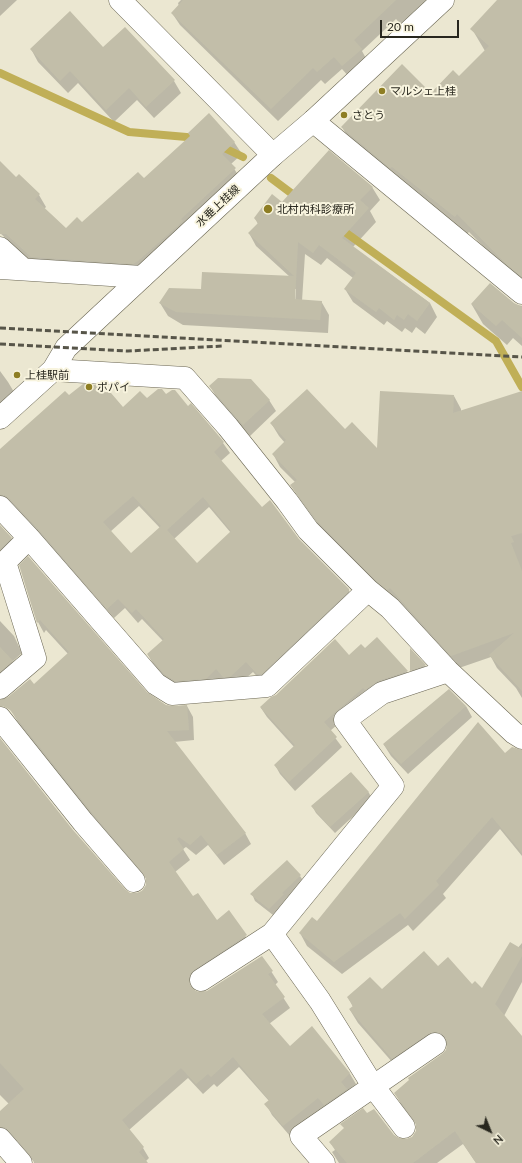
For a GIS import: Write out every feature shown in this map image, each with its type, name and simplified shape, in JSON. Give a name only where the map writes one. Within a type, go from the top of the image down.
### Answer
[{"type":"street","points":[[120,0],[272,155]]},
{"type":"street","name":"水垂上桂線","points":[[0,418],[53,370],[66,348],[272,155],[313,121],[443,0]]},
{"type":"street","points":[[313,121],[522,293]]},
{"type":"street","points":[[0,248],[23,269]]},
{"type":"street","points":[[0,268],[142,277]]},
{"type":"street","points":[[53,370],[185,378],[228,427],[287,501],[308,530],[368,590],[390,608],[448,671],[514,733],[522,738]]},
{"type":"street","points":[[0,507],[29,538],[156,684],[172,694],[267,686],[368,590]]},
{"type":"street","points":[[0,688],[35,658],[5,562],[29,538]]},
{"type":"street","points":[[201,980],[272,934],[394,786],[345,720],[382,693],[448,671]]},
{"type":"street","points":[[0,718],[83,822],[134,881]]},
{"type":"street","points":[[272,934],[320,1001],[373,1086],[404,1127]]},
{"type":"street","points":[[324,1163],[301,1136],[435,1044]]},
{"type":"street","points":[[0,1139],[21,1163]]},
{"type":"building","points":[[183,0],[396,0],[354,40],[362,49],[342,66],[334,57],[317,72],[313,68],[271,109],[171,13]]},
{"type":"building","points":[[497,0],[522,0],[522,277],[506,264],[457,214],[455,217],[392,167],[390,168],[341,127],[402,64],[431,93],[453,70],[459,76],[489,46],[470,29]]},
{"type":"building","points":[[70,11],[103,47],[125,27],[175,80],[146,107],[129,88],[106,110],[70,71],[60,81],[30,49]]},
{"type":"building","points":[[209,113],[235,142],[222,154],[236,168],[181,219],[183,221],[133,264],[31,257],[6,234],[0,234],[0,161],[16,177],[19,174],[40,194],[35,199],[66,228],[77,217],[82,222],[138,172],[144,178],[190,136],[188,133]]},
{"type":"building","points":[[329,150],[373,187],[360,200],[369,208],[342,238],[430,303],[417,321],[408,314],[404,320],[397,315],[394,320],[379,308],[376,312],[344,289],[356,273],[319,245],[313,253],[298,242],[295,299],[322,301],[320,320],[176,312],[159,303],[169,288],[201,289],[202,272],[294,276],[248,233],[258,223],[254,218],[272,194],[282,202]]},
{"type":"building","points":[[490,283],[514,303],[522,307],[522,338],[502,320],[496,326],[471,304]]},
{"type":"building","points":[[218,378],[251,379],[270,400],[243,425],[209,386]]},
{"type":"building","points":[[83,384],[105,386],[123,407],[140,391],[147,398],[158,389],[162,389],[166,394],[172,390],[175,390],[188,406],[191,403],[224,442],[214,452],[262,507],[270,500],[299,539],[349,589],[349,591],[262,674],[257,674],[246,662],[230,677],[223,677],[216,669],[206,679],[175,681],[164,674],[147,654],[164,639],[136,609],[132,613],[118,599],[107,609],[38,529],[9,498],[4,495],[0,495],[0,449],[65,391],[69,395]],"holes":[[[133,496],[161,526],[131,553],[103,522]],[[203,497],[231,531],[197,563],[167,530]]]},
{"type":"building","points":[[307,389],[345,429],[352,422],[377,448],[380,391],[454,395],[453,413],[522,391],[522,533],[511,536],[514,542],[511,543],[522,571],[522,691],[489,655],[514,633],[451,656],[390,588],[387,590],[376,581],[318,522],[290,485],[297,480],[272,454],[286,440],[270,423]]},
{"type":"building","points":[[0,525],[12,538],[0,549]]},
{"type":"building","points":[[28,556],[147,692],[166,705],[187,705],[189,730],[167,731],[246,833],[217,855],[201,835],[190,845],[179,837],[177,839],[184,849],[169,862],[193,896],[198,893],[217,920],[229,910],[247,935],[194,970],[190,974],[189,980],[191,987],[196,991],[207,991],[262,956],[273,971],[268,974],[285,997],[262,1014],[290,1046],[312,1026],[350,1073],[341,1082],[347,1089],[324,1105],[318,1098],[283,1126],[264,1104],[269,1100],[233,1057],[211,1077],[208,1074],[196,1084],[181,1068],[122,1120],[144,1147],[139,1152],[148,1163],[35,1163],[9,1131],[4,1127],[0,1127],[0,1111],[24,1089],[0,1063],[0,738],[73,830],[125,889],[130,893],[137,893],[142,891],[146,885],[146,879],[143,873],[93,814],[10,710],[0,706],[0,700],[8,697],[30,679],[34,684],[69,652],[40,620],[37,623],[19,565]]},
{"type":"building","points":[[377,637],[408,671],[378,681],[365,690],[363,688],[324,722],[337,737],[289,782],[274,765],[295,745],[260,707],[271,697],[276,695],[335,639],[349,655],[361,644],[365,648]]},
{"type":"building","points":[[0,647],[13,661],[0,672]]},
{"type":"building","points":[[410,648],[426,665],[410,671]]},
{"type":"building","points":[[449,689],[466,706],[401,764],[383,744]]},
{"type":"building","points":[[478,722],[505,753],[512,747],[522,750],[522,853],[492,817],[436,881],[439,885],[405,919],[400,913],[334,962],[299,933],[312,917],[317,921]]},
{"type":"building","points":[[351,772],[369,792],[330,827],[311,806]]},
{"type":"building","points":[[287,860],[301,875],[282,893],[284,894],[269,909],[250,894]]},
{"type":"building","points":[[510,942],[522,949],[522,956],[495,1004],[522,1036],[522,1163],[476,1163],[455,1131],[413,1163],[347,1163],[329,1142],[344,1128],[340,1124],[363,1108],[367,1113],[374,1109],[394,1135],[399,1138],[406,1139],[412,1137],[416,1131],[414,1120],[394,1093],[409,1080],[408,1078],[442,1054],[446,1050],[447,1043],[445,1037],[441,1033],[434,1032],[428,1034],[392,1059],[349,1009],[353,1006],[347,997],[370,977],[382,989],[424,951],[438,966],[448,957],[472,984],[475,981],[482,988]]},
{"type":"waterway","points":[[0,73],[129,132],[198,138]]},
{"type":"waterway","points":[[218,145],[243,157]]},
{"type":"waterway","points":[[271,178],[299,199]]},
{"type":"waterway","points":[[338,227],[496,341],[522,387]]},
{"type":"railway","points":[[0,328],[522,357]]},
{"type":"railway","points":[[0,344],[128,351],[223,346]]},
{"type":"place","name":"マルシェ上桂","points":[[382,91]]},
{"type":"place","name":"さとう","points":[[344,115]]},
{"type":"place","name":"北村内科診療所","points":[[268,209]]},
{"type":"place","name":"上桂駅前","points":[[17,375]]},
{"type":"place","name":"ポパイ","points":[[89,387]]}]
